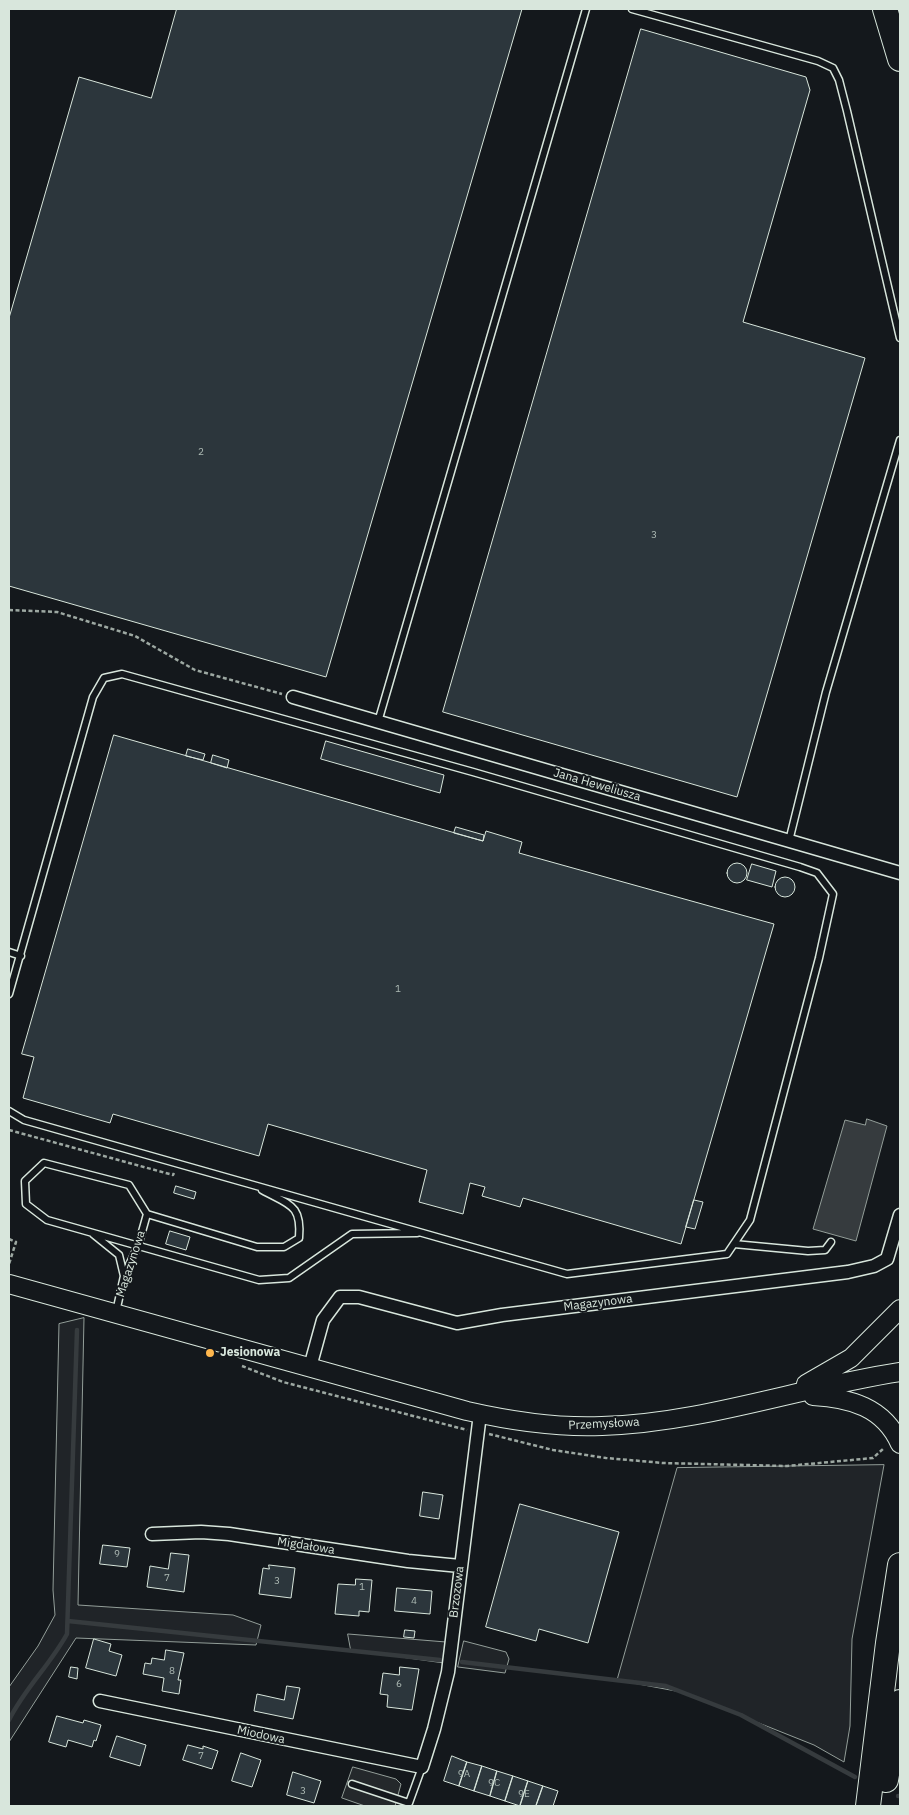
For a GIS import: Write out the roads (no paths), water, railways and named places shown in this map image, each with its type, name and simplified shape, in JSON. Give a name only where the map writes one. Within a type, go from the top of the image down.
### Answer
[{"type":"highway","points":[[885,9],[900,59]]},
{"type":"highway","points":[[868,1806],[888,1643],[900,1566]]},
{"type":"highway","points":[[882,1806],[900,1702]]},
{"type":"street","name":"Jana Heweliusza","points":[[293,697],[900,873]]},
{"type":"street","name":"Magazynowa","points":[[310,1367],[323,1320],[340,1297],[359,1297],[457,1323],[502,1315],[848,1272],[874,1266],[887,1259],[900,1215]]},
{"type":"street","points":[[9,1284],[310,1367]]},
{"type":"street","points":[[785,1395],[833,1370],[851,1358],[900,1309]]},
{"type":"street","name":"Przemysłowa","points":[[310,1367],[480,1414],[530,1423],[603,1426],[699,1414],[900,1372]]},
{"type":"street","points":[[785,1395],[837,1397],[864,1405],[882,1418],[893,1445]]},
{"type":"street","name":"Brzozowa","points":[[422,1767],[434,1729],[448,1672],[480,1414]]},
{"type":"street","name":"Migdałowa","points":[[152,1534],[201,1532],[230,1534],[400,1560],[460,1566]]},
{"type":"street","name":"Miodowa","points":[[100,1701],[422,1767]]},
{"type":"lane","points":[[378,722],[444,489],[586,9]]},
{"type":"lane","points":[[632,9],[657,12],[833,68],[840,80],[848,111],[900,338]]},
{"type":"lane","points":[[789,841],[826,692],[900,440]]},
{"type":"lane","points":[[9,994],[93,697],[104,678],[122,674],[473,772],[809,870],[817,873],[833,894],[829,918],[750,1220],[727,1254],[567,1274],[24,1120],[9,1111]]},
{"type":"lane","points":[[9,952],[21,956]]},
{"type":"lane","points":[[253,1184],[296,1209],[300,1220],[299,1238],[284,1247],[257,1247],[147,1214],[129,1185],[44,1163],[25,1180],[26,1204],[47,1220],[259,1280],[289,1278],[352,1234],[387,1232],[429,1234]]},
{"type":"lane","name":"Magazynowa","points":[[116,1314],[124,1276],[138,1246],[147,1214]]},
{"type":"lane","points":[[90,1232],[120,1255],[124,1276]]},
{"type":"lane","points":[[734,1244],[808,1251],[825,1250],[831,1242]]},
{"type":"lane","points":[[352,1784],[409,1803],[422,1767]]},
{"type":"waterway","points":[[9,1720],[22,1697],[67,1634],[77,1330]]},
{"type":"waterway","points":[[68,1621],[440,1660]]},
{"type":"waterway","points":[[462,1662],[666,1686],[741,1715],[855,1777]]},
{"type":"place","name":"Jesionowa","points":[[210,1353]]}]
